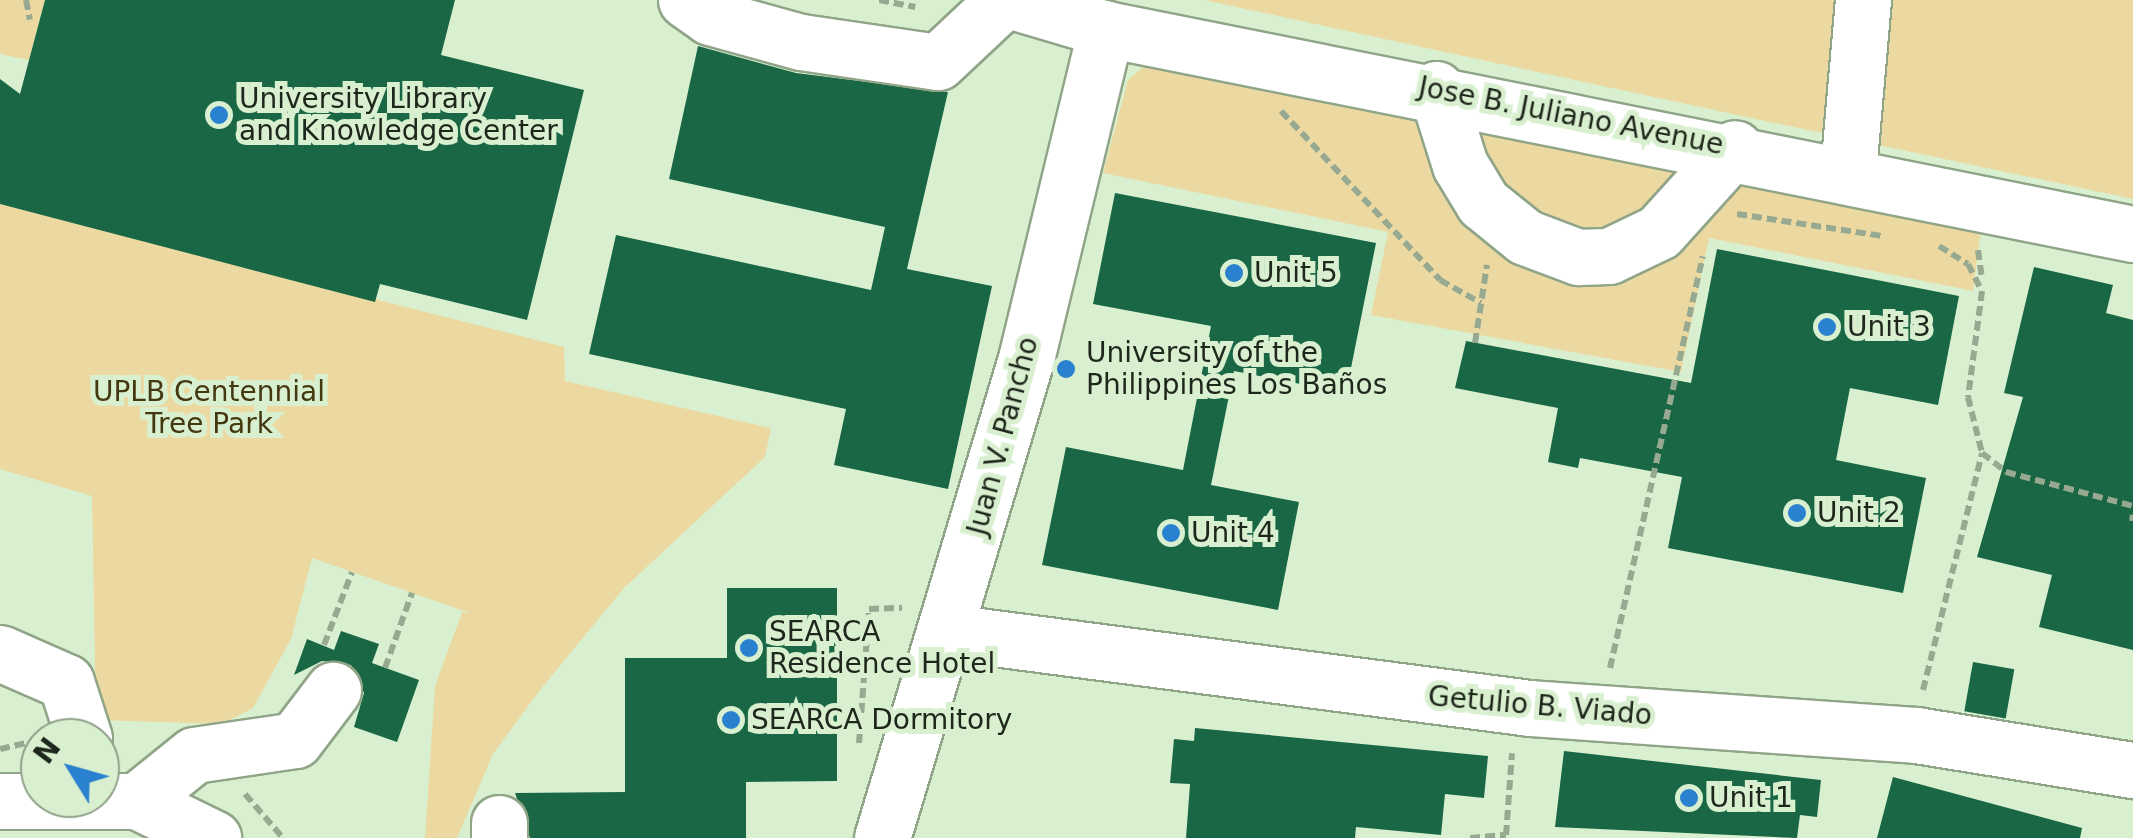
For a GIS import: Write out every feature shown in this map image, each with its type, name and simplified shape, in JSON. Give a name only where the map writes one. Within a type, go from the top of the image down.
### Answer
[{"type":"street","points":[[686,0],[710,17],[800,42],[938,62],[1006,0]]},
{"type":"street","name":"Jose B. Juliano Avenue","points":[[1006,0],[1106,30],[1436,88],[1848,171],[2133,234]]},
{"type":"street","points":[[1848,171],[1864,0]]},
{"type":"street","name":"Juan V. Pancho","points":[[882,838],[948,632],[1106,30]]},
{"type":"street","points":[[1436,88],[1460,166],[1496,216],[1548,250],[1609,256],[1700,208],[1735,148]]},
{"type":"street","name":"Getulio B. Viado","points":[[948,632],[1600,713],[1916,735],[2133,770]]},
{"type":"street","points":[[0,653],[66,682],[78,718]]},
{"type":"street","points":[[120,795],[194,755],[295,740],[328,668]]},
{"type":"street","points":[[120,802],[213,838]]},
{"type":"path","points":[[26,0],[30,20]]},
{"type":"path","points":[[1223,53],[1440,280],[1481,303]]},
{"type":"path","points":[[1600,713],[1700,208],[1896,238]]},
{"type":"path","points":[[1475,343],[1496,216]]},
{"type":"path","points":[[1916,735],[1982,453],[1968,397],[1978,276],[1934,244]]},
{"type":"path","points":[[1982,453],[2006,472],[2133,506]]},
{"type":"path","points":[[328,668],[352,572]]},
{"type":"path","points":[[385,668],[412,593]]},
{"type":"path","points":[[858,752],[869,608]]},
{"type":"path","points":[[1470,838],[1506,835],[1513,747]]},
{"type":"green space","points":[[0,0],[45,0],[29,60],[0,54]]},
{"type":"green space","points":[[1204,0],[2133,0],[2133,199],[1784,125]]},
{"type":"green space","points":[[1158,54],[1420,103],[1544,261],[1737,176],[1982,222],[1973,291],[1709,238],[1681,372],[1371,315],[1388,232],[1103,173],[1128,80]]},
{"type":"green space","points":[[1469,114],[1694,162],[1630,226],[1584,230],[1520,210],[1482,170]]},
{"type":"green space","name":"UPLB Centennial Tree Park","points":[[0,204],[564,347],[565,381],[771,428],[765,457],[624,588],[540,690],[493,754],[457,838],[425,838],[435,686],[462,612],[470,613],[312,558],[291,639],[253,708],[222,724],[96,718],[92,496],[0,469]]},
{"type":"building","name":"University Library and Knowledge Center","points":[[45,0],[455,0],[441,55],[584,90],[527,320],[380,284],[375,302],[0,204],[0,79],[20,94]]},
{"type":"building","points":[[698,46],[796,73],[948,92],[907,269],[992,286],[948,489],[834,465],[846,409],[589,354],[616,235],[871,290],[885,227],[669,179]]},
{"type":"building","points":[[1115,193],[1376,243],[1346,393],[1234,371],[1211,485],[1299,502],[1278,610],[1042,565],[1066,447],[1183,470],[1211,326],[1093,304]]},
{"type":"building","points":[[1717,249],[1959,296],[1938,405],[1850,388],[1836,460],[1926,478],[1903,593],[1668,548],[1682,477],[1580,458],[1578,468],[1548,462],[1558,408],[1455,388],[1466,341],[1691,383]]},
{"type":"building","points":[[2034,267],[2113,285],[2106,313],[2133,320],[2133,650],[2039,627],[2052,575],[1977,557],[2023,397],[2004,393]]},
{"type":"building","name":"SEARCA Dormitory","points":[[727,588],[837,588],[837,781],[746,782],[746,838],[530,838],[515,793],[625,792],[625,658],[727,658]]},
{"type":"building","points":[[341,631],[379,644],[372,663],[419,680],[397,742],[354,727],[364,693],[351,665],[322,661],[294,675],[307,639],[334,650]]},
{"type":"building","points":[[1973,662],[2014,669],[2006,719],[1964,711]]},
{"type":"building","points":[[1195,728],[1488,756],[1484,798],[1445,794],[1441,835],[1356,827],[1355,838],[1186,838],[1190,784],[1170,783],[1174,739],[1194,741]]},
{"type":"building","name":"Unit 1","points":[[1564,751],[1821,780],[1817,817],[1800,815],[1797,838],[1555,827]]},
{"type":"building","points":[[1893,777],[2082,828],[2080,838],[1877,838]]},
{"type":"place","name":"University Library and Knowledge Center","points":[[219,115]]},
{"type":"place","name":"Unit 5","points":[[1234,273]]},
{"type":"place","name":"Unit 3","points":[[1827,327]]},
{"type":"place","name":"University of the Philippines Los Baños","points":[[1066,369]]},
{"type":"place","name":"Unit 2","points":[[1797,513]]},
{"type":"place","name":"Unit 4","points":[[1171,533]]},
{"type":"place","name":"SEARCA Residence Hotel","points":[[749,648]]},
{"type":"place","name":"SEARCA Dormitory","points":[[731,720]]},
{"type":"place","name":"Unit 1","points":[[1689,798]]}]
